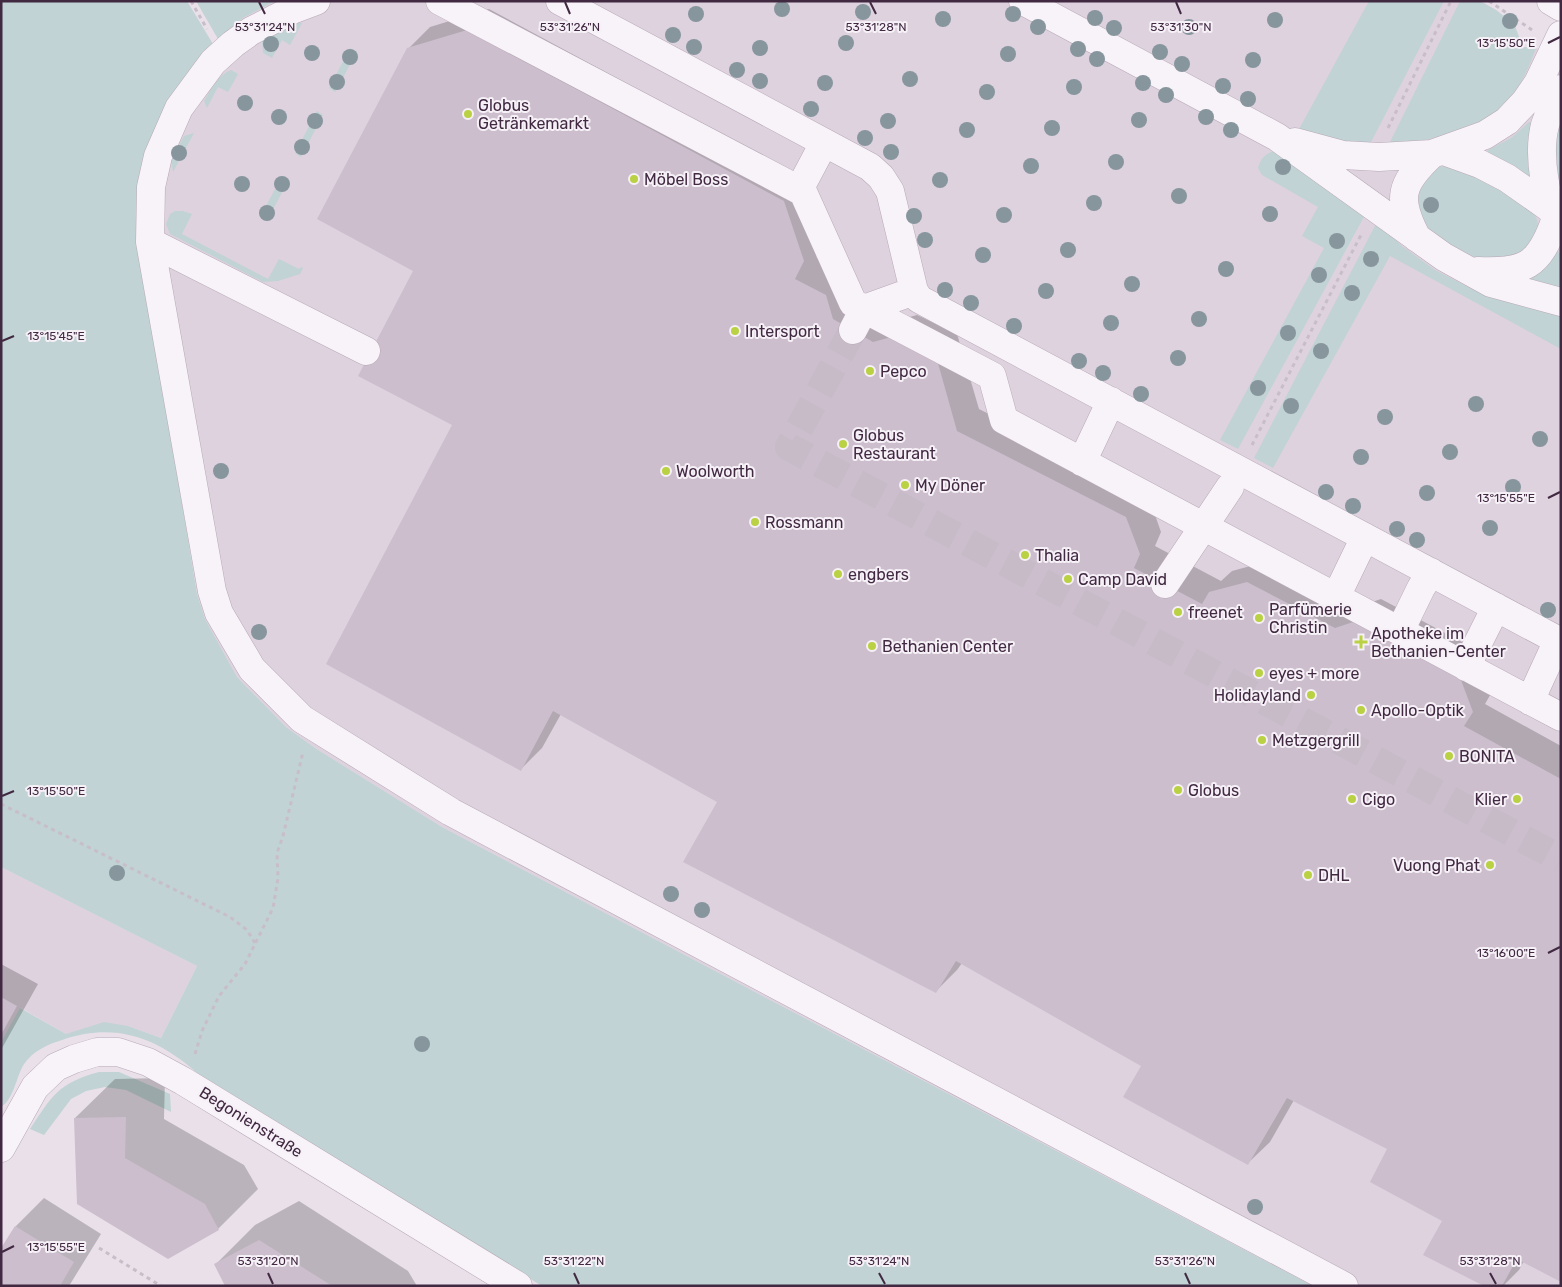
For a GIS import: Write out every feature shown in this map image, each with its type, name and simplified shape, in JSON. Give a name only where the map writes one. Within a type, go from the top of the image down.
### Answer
[{"type":"street","points":[[316,1],[292,10],[260,26],[232,44],[213,62],[179,108],[158,156],[152,187],[150,242],[212,591],[219,613],[252,669],[302,719],[451,812],[1344,1286]]},
{"type":"street","points":[[440,1],[517,49],[650,120],[803,192],[859,320],[992,376],[1004,420],[1561,717]]},
{"type":"street","points":[[560,1],[870,167],[881,177],[890,191],[914,291],[920,299],[1112,402],[1234,478],[1365,537],[1559,641],[1530,701]]},
{"type":"street","points":[[1023,1],[1277,137],[1444,257],[1467,270],[1491,283],[1561,302]]},
{"type":"street","points":[[1551,1],[1561,7]]},
{"type":"street","points":[[1277,137],[1343,155],[1379,158],[1438,152],[1485,135],[1507,121],[1525,102],[1538,83],[1559,38]]},
{"type":"street","points":[[1467,270],[1511,271],[1531,263],[1541,253],[1549,239],[1556,220],[1544,173],[1542,144],[1545,125],[1561,89]]},
{"type":"street","points":[[799,190],[824,143]]},
{"type":"street","points":[[1438,152],[1480,164],[1507,178],[1556,220]]},
{"type":"street","points":[[1417,238],[1406,217],[1405,190],[1418,167],[1438,152]]},
{"type":"street","points":[[150,242],[366,351]]},
{"type":"street","points":[[859,320],[914,291]]},
{"type":"street","points":[[1082,462],[1112,402]]},
{"type":"street","points":[[1165,584],[1234,478]]},
{"type":"street","points":[[1336,597],[1365,537]]},
{"type":"street","points":[[1400,630],[1430,572]]},
{"type":"street","points":[[1466,667],[1496,607]]},
{"type":"street","name":"Begonienstraße","points":[[1,1148],[35,1088],[56,1067],[74,1058],[97,1052],[118,1052],[148,1062],[183,1081],[518,1286]]},
{"type":"path","points":[[191,1],[210,33]]},
{"type":"path","points":[[1379,158],[1379,146],[1451,1]]},
{"type":"path","points":[[1489,1],[1536,33],[1559,38]]},
{"type":"path","points":[[1234,478],[1376,207]]},
{"type":"path","points":[[183,1081],[193,1059],[202,1031],[219,996],[245,964],[273,908],[278,878],[277,853],[283,836],[303,752],[302,719]]},
{"type":"path","points":[[1,804],[230,917],[247,930],[255,943]]},
{"type":"path","points":[[99,1248],[161,1286]]},
{"type":"shaded area","points":[[187,1],[213,44],[203,54],[139,242],[197,594],[205,619],[237,677],[286,727],[315,748],[442,827],[1313,1286],[542,1286],[205,1080],[173,1054],[140,1038],[103,1032],[83,1034],[46,1046],[32,1055],[24,1064],[9,1099],[1,1107],[1,1042],[20,1008],[66,1034],[104,1022],[128,1026],[161,1038],[197,966],[1,867],[1,2]]},
{"type":"shaded area","points":[[196,1],[275,1],[243,18],[218,39]]},
{"type":"shaded area","points":[[275,1],[1480,1],[1496,10],[1514,24],[1523,47],[1536,48],[1561,59],[1561,1286],[1313,1286],[442,827],[315,748],[286,727],[237,677],[205,619],[197,594],[139,242],[203,54],[243,18]]},
{"type":"shaded area","points":[[1369,1],[1444,1],[1368,148],[1298,131]]},
{"type":"shaded area","points":[[1460,1],[1480,1],[1496,10],[1514,24],[1523,47],[1536,48],[1525,74],[1505,104],[1487,118],[1445,135],[1387,148]]},
{"type":"shaded area","points":[[296,23],[302,23],[290,45],[282,40],[272,58],[263,53],[262,41],[268,35]]},
{"type":"shaded area","points":[[350,48],[357,52],[335,92],[329,88]]},
{"type":"shaded area","points":[[231,70],[238,74],[228,92],[218,87],[207,108],[204,101],[212,87],[222,75]]},
{"type":"shaded area","points":[[1561,108],[1561,192],[1557,182],[1554,130]]},
{"type":"shaded area","points":[[317,111],[323,115],[301,157],[295,153]]},
{"type":"shaded area","points":[[1529,122],[1536,125],[1538,176],[1530,181],[1487,156],[1488,150],[1511,138]]},
{"type":"shaded area","points":[[194,133],[173,172],[171,160],[184,136]]},
{"type":"shaded area","points":[[1274,151],[1366,213],[1238,449],[1220,440],[1324,248],[1302,236],[1318,207],[1262,175],[1258,168],[1264,157]]},
{"type":"shaded area","points":[[1454,165],[1529,205],[1538,224],[1538,234],[1529,253],[1483,261],[1456,249],[1438,238],[1425,226],[1414,193],[1422,180],[1433,169]]},
{"type":"shaded area","points":[[281,178],[288,181],[267,221],[260,217]]},
{"type":"shaded area","points":[[175,211],[192,214],[182,234],[268,279],[279,259],[299,269],[303,268],[300,274],[278,281],[263,282],[170,234],[166,224],[170,214]]},
{"type":"shaded area","points":[[1377,222],[1402,246],[1435,270],[1472,289],[1561,311],[1561,349],[1390,256],[1273,468],[1254,458]]},
{"type":"shaded area","points":[[1558,251],[1561,256],[1561,291],[1525,279],[1553,252]]},
{"type":"shaded area","points":[[1,867],[197,966],[161,1038],[128,1026],[66,1034],[21,1008],[1,1042]]},
{"type":"shaded area","points":[[99,1072],[119,1072],[170,1094],[171,1112],[126,1090],[105,1087],[86,1091],[71,1099],[44,1135],[30,1129],[57,1092],[74,1081]]},
{"type":"building","name":"Bethanien Center","points":[[467,30],[784,201],[804,261],[795,279],[826,295],[833,319],[873,342],[895,336],[936,356],[957,431],[1126,517],[1140,554],[1134,568],[1202,604],[1209,592],[1247,582],[1335,628],[1359,620],[1458,672],[1473,712],[1464,726],[1561,779],[1561,1282],[1517,1259],[1502,1286],[1484,1286],[1423,1255],[1442,1221],[1370,1182],[1387,1149],[1287,1098],[1248,1165],[1123,1097],[1141,1066],[956,961],[936,993],[683,862],[717,802],[553,711],[521,771],[326,664],[452,425],[358,376],[413,271],[317,219],[407,48]]},
{"type":"building","points":[[1,997],[17,1006],[1,1035]]},
{"type":"building","points":[[126,1117],[125,1158],[205,1204],[219,1230],[168,1259],[77,1204],[74,1118]]},
{"type":"building","points":[[15,1226],[74,1262],[60,1286],[1,1286],[1,1248]]},
{"type":"building","points":[[259,1240],[332,1286],[225,1286],[214,1264]]},
{"type":"tunnel","points":[[853,330],[789,447],[1561,859]]},
{"type":"place","name":"Globus Getränkemarkt","points":[[468,114]]},
{"type":"place","name":"Möbel Boss","points":[[634,179]]},
{"type":"place","name":"Intersport","points":[[735,331]]},
{"type":"place","name":"Pepco","points":[[870,371]]},
{"type":"place","name":"Globus Restaurant","points":[[843,444]]},
{"type":"place","name":"Woolworth","points":[[666,471]]},
{"type":"place","name":"My Döner","points":[[905,485]]},
{"type":"place","name":"Rossmann","points":[[755,522]]},
{"type":"place","name":"Thalia","points":[[1025,555]]},
{"type":"place","name":"engbers","points":[[838,574]]},
{"type":"place","name":"Camp David","points":[[1068,579]]},
{"type":"place","name":"freenet","points":[[1178,612]]},
{"type":"place","name":"Parfümerie Christin","points":[[1259,618]]},
{"type":"place","name":"Apotheke im Bethanien-Center","points":[[1361,642]]},
{"type":"place","name":"Bethanien Center","points":[[872,646]]},
{"type":"place","name":"eyes + more","points":[[1259,673]]},
{"type":"place","name":"Holidayland","points":[[1311,695]]},
{"type":"place","name":"Apollo-Optik","points":[[1361,710]]},
{"type":"place","name":"Metzgergrill","points":[[1262,740]]},
{"type":"place","name":"BONITA","points":[[1449,756]]},
{"type":"place","name":"Globus","points":[[1178,790]]},
{"type":"place","name":"Cigo","points":[[1352,799]]},
{"type":"place","name":"Klier","points":[[1517,799]]},
{"type":"place","name":"Vuong Phat","points":[[1490,865]]},
{"type":"place","name":"DHL","points":[[1308,875]]}]
